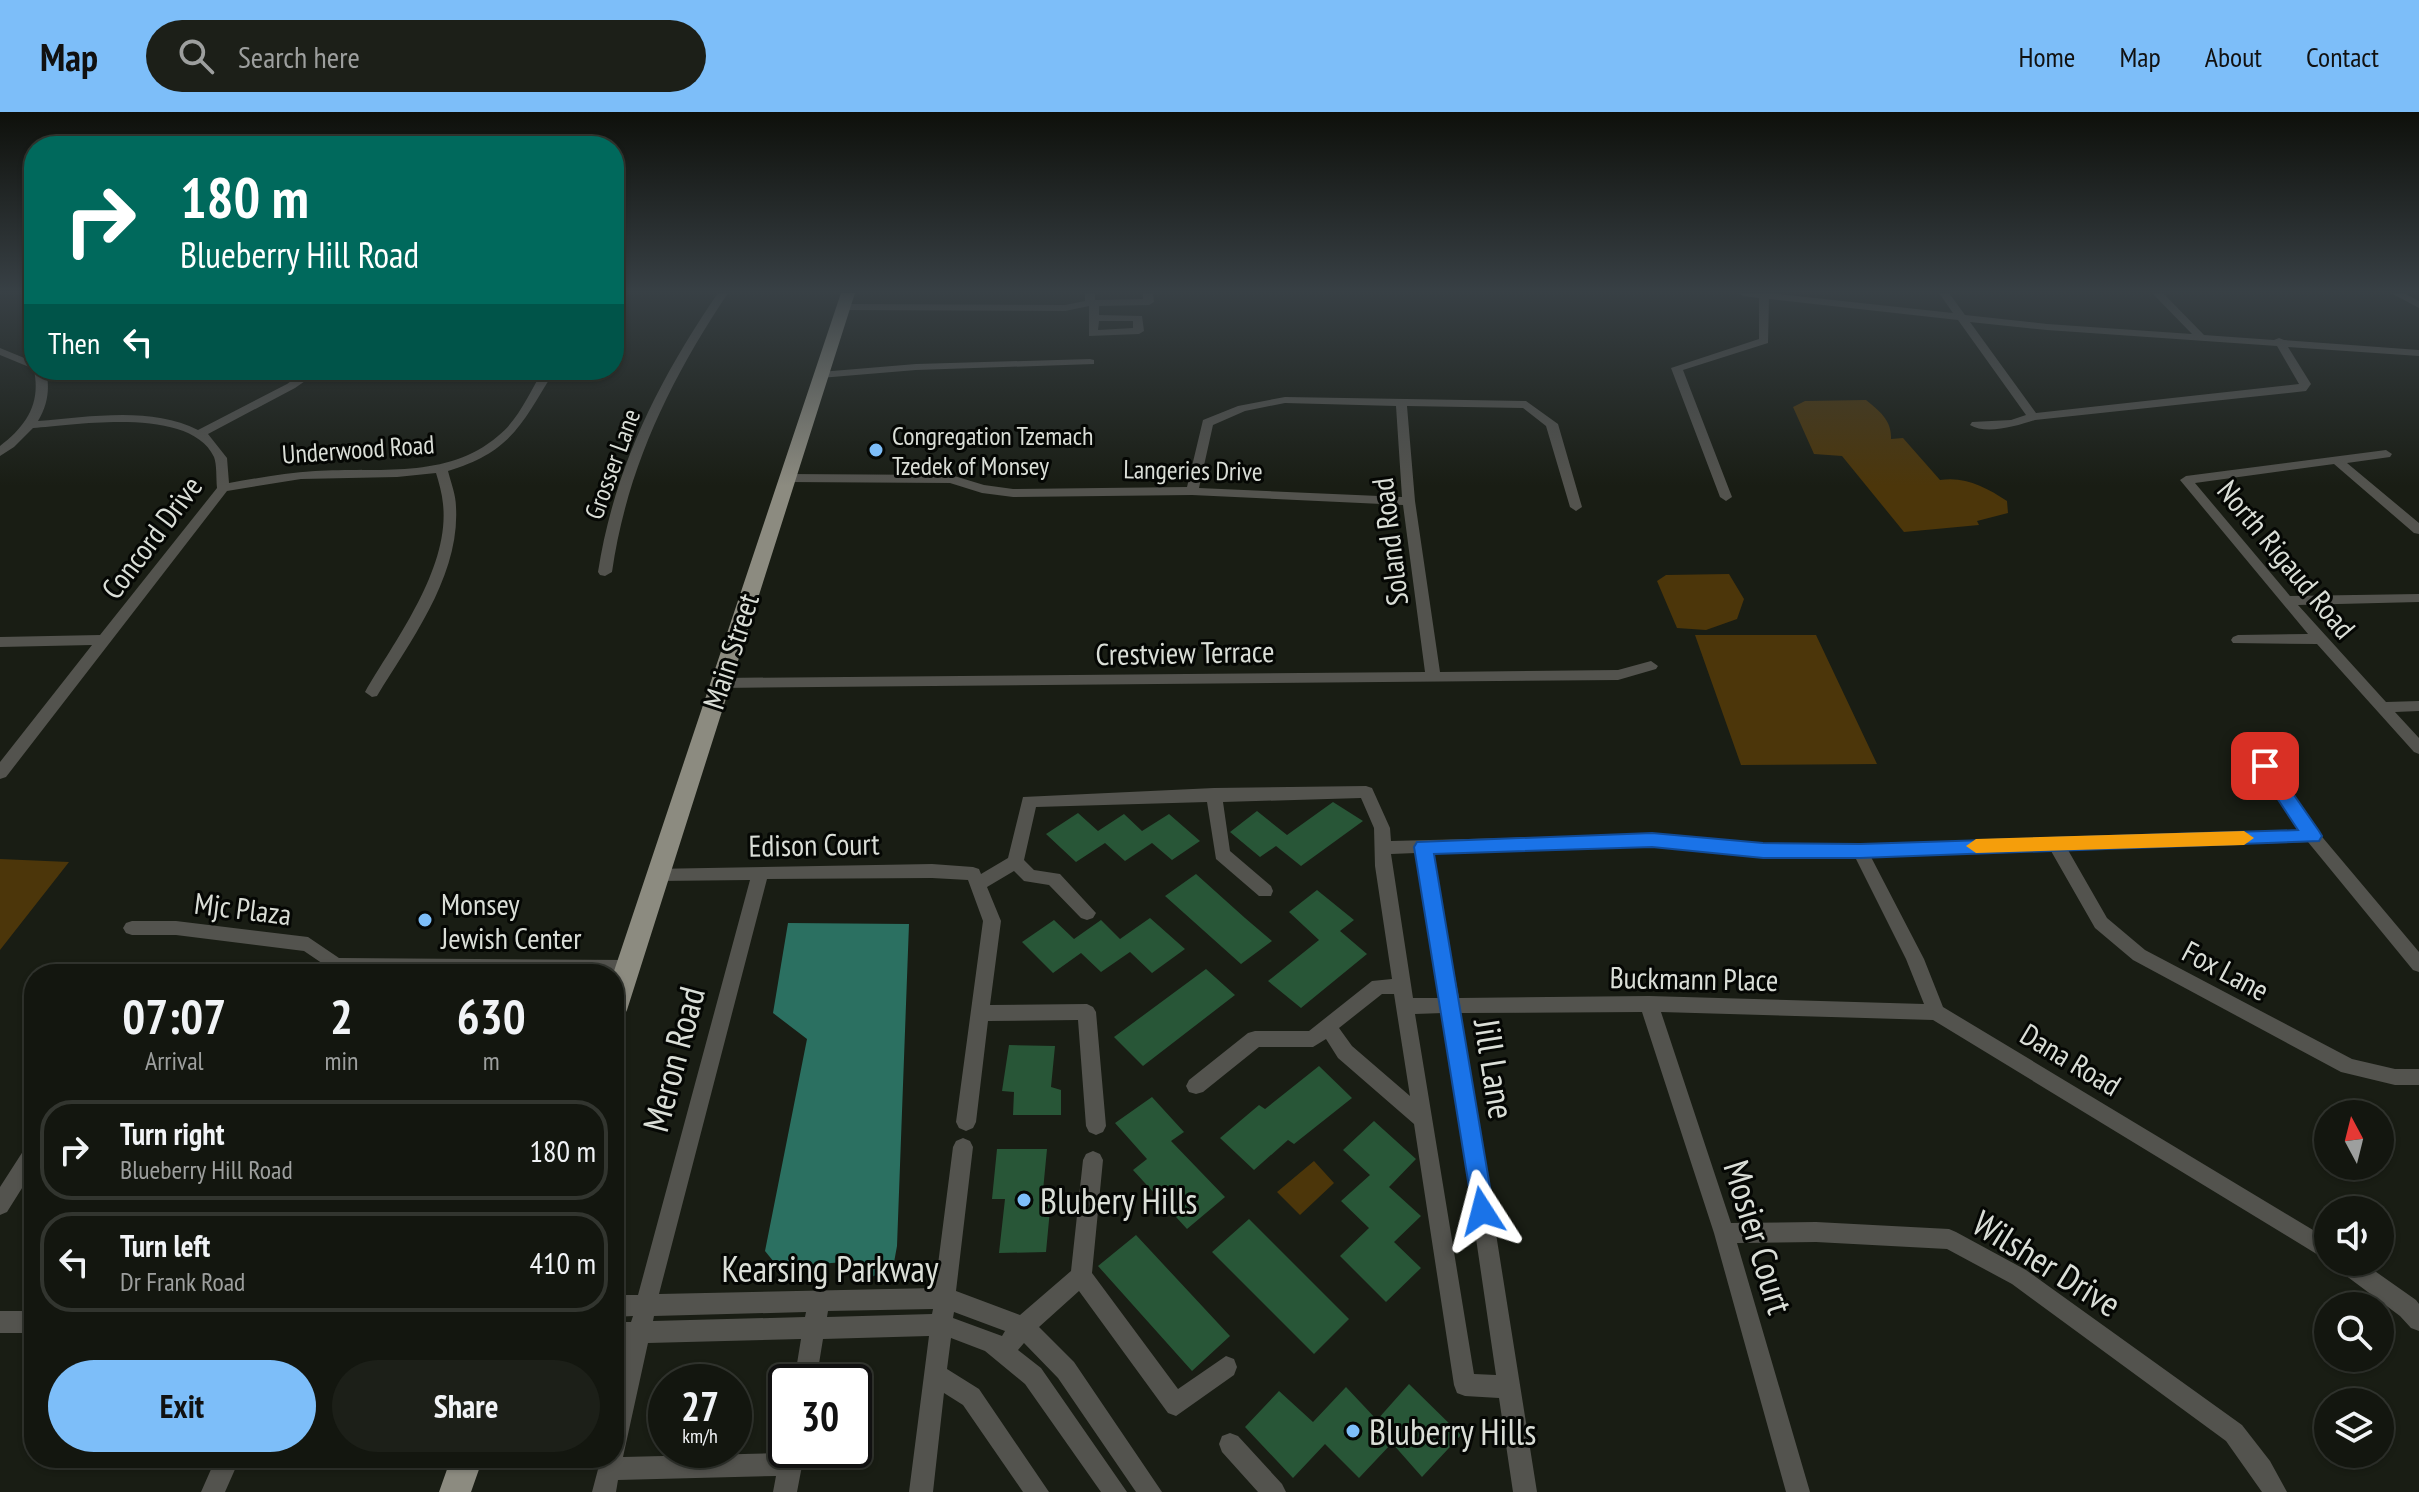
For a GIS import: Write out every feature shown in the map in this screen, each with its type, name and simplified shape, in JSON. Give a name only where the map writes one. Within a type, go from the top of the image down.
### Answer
[{"type":"main road","name":"Main Street","points":[[624,979],[826,357]]},
{"type":"main road","points":[[455,1492],[463,1468]]},
{"type":"street","name":"Grosser Lane","points":[[605,572],[607,545],[630,465],[682,357]]},
{"type":"street","points":[[1711,357],[1677,368],[1726,497]]},
{"type":"street","points":[[1991,357],[2033,417]]},
{"type":"street","points":[[1976,425],[2012,424],[2033,417],[2302,389],[2305,384],[2289,357]]},
{"type":"street","points":[[820,375],[907,367],[1090,362]]},
{"type":"street","points":[[0,452],[31,425],[42,403],[43,380]]},
{"type":"street","points":[[201,433],[300,380]]},
{"type":"street","name":"Underwood Road","points":[[223,488],[277,478],[441,468],[475,457],[507,435],[543,380]]},
{"type":"street","points":[[1192,491],[1207,423],[1242,408],[1285,400],[1526,405],[1552,424],[1576,507]]},
{"type":"street","name":"Soland Road","points":[[1401,401],[1409,501],[1433,676]]},
{"type":"street","name":"Concord Drive","points":[[4,770],[223,488],[226,470],[220,453],[201,433],[177,423],[149,420],[31,425]]},
{"type":"street","name":"North Rigaud Road","points":[[2386,454],[2186,480],[2319,639],[2419,748]]},
{"type":"street","points":[[2336,460],[2419,530]]},
{"type":"street","points":[[372,692],[434,582],[448,535],[450,506],[441,468]]},
{"type":"street","name":"Langeries Drive","points":[[787,478],[951,479],[982,489],[1013,493],[1192,491],[1409,501]]},
{"type":"street","points":[[2286,601],[2419,598]]},
{"type":"street","points":[[2238,640],[2319,639]]},
{"type":"street","points":[[0,642],[105,640]]},
{"type":"street","name":"Crestview Terrace","points":[[719,683],[1618,675],[1651,666]]},
{"type":"street","points":[[2380,707],[2419,706]]},
{"type":"street","points":[[2265,766],[2312,836],[2418,961]]},
{"type":"street","points":[[1015,862],[1029,801],[1366,792],[1382,828],[1383,866],[1465,1385],[1509,1387]]},
{"type":"street","points":[[1214,794],[1222,854],[1265,891]]},
{"type":"street","points":[[1383,848],[1652,840],[1763,850],[1860,851],[2312,836]]},
{"type":"street","name":"Fox Lane","points":[[2055,843],[2101,923],[2139,955],[2348,1066],[2395,1077],[2419,1077]]},
{"type":"street","name":"Jill Lane","points":[[1423,847],[1451,1005],[1525,1492]]},
{"type":"street","points":[[1860,851],[1915,959],[1936,1012]]},
{"type":"street","points":[[966,1122],[992,921],[975,879],[1015,862]]},
{"type":"street","points":[[1015,862],[1030,876],[1054,879],[1087,913]]},
{"type":"street","name":"Edison Court","points":[[657,874],[932,871],[975,879]]},
{"type":"street","name":"Meron Road","points":[[624,1406],[646,1304],[760,873]]},
{"type":"street","name":"Mjc Plaza","points":[[132,928],[176,928],[308,944],[334,964]]},
{"type":"street","name":"Mjc Plaza","points":[[624,967],[628,967]]},
{"type":"street","name":"Buckmann Place","points":[[1328,1027],[1378,986],[1405,996],[1451,1005],[1649,1004],[1936,1012]]},
{"type":"street","name":"Mosier Court","points":[[1649,1004],[1724,1233],[1798,1492]]},
{"type":"street","points":[[980,1013],[1087,1012],[1096,1126]]},
{"type":"street","name":"Dana Road","points":[[1936,1012],[2314,1242]]},
{"type":"street","points":[[1196,1086],[1255,1039],[1313,1039],[1328,1027],[1345,1052],[1423,1120]]},
{"type":"street","points":[[921,1492],[963,1147]]},
{"type":"street","points":[[1093,1160],[1081,1276],[1176,1405],[1226,1367]]},
{"type":"street","points":[[0,1205],[24,1167]]},
{"type":"street","name":"Wilsher Drive","points":[[1724,1233],[1816,1232],[1949,1239],[2019,1277],[2234,1433],[2262,1469],[2275,1492]]},
{"type":"street","points":[[1004,1350],[1023,1327],[1081,1276]]},
{"type":"street","points":[[2363,1276],[2408,1308],[2419,1320]]},
{"type":"street","name":"Kearsing Parkway","points":[[624,1305],[946,1298],[1023,1327],[1066,1370],[1150,1492]]},
{"type":"street","points":[[808,1364],[819,1301]]},
{"type":"street","points":[[0,1322],[24,1322]]},
{"type":"street","name":"Kearsing Parkway","points":[[624,1333],[943,1325],[992,1342],[1033,1376],[1115,1492]]},
{"type":"street","points":[[937,1375],[971,1397],[1037,1492]]},
{"type":"street","points":[[1230,1444],[1274,1492]]},
{"type":"street","points":[[624,1466],[768,1458]]},
{"type":"street","points":[[213,1492],[224,1468]]},
{"type":"street","points":[[785,1492],[789,1468]]},
{"type":"shaded area","points":[[1866,400],[1887,422],[1891,439],[1903,438],[1940,480],[1967,481],[1983,487],[2007,501],[2008,513],[1977,521],[1979,525],[1904,532],[1842,456],[1814,454],[1793,407],[1805,401]]},
{"type":"shaded area","points":[[1729,574],[1744,599],[1737,619],[1706,630],[1677,628],[1657,581],[1666,575]]},
{"type":"shaded area","points":[[1695,635],[1816,635],[1877,764],[1741,765]]},
{"type":"shaded area","points":[[0,859],[69,862],[0,950]]},
{"type":"shaded area","points":[[1314,1161],[1334,1183],[1300,1215],[1277,1192]]},
{"type":"water","points":[[788,923],[909,924],[897,1246],[893,1268],[869,1278],[845,1262],[778,1267],[765,1251],[807,1039],[773,1013]]},
{"type":"building","points":[[1333,802],[1363,821],[1301,866],[1276,846],[1260,857],[1230,832],[1257,811],[1287,835]]},
{"type":"building","points":[[1078,813],[1098,831],[1124,814],[1142,831],[1169,814],[1200,841],[1172,860],[1152,843],[1125,861],[1105,843],[1076,862],[1046,834]]},
{"type":"building","points":[[1196,874],[1272,941],[1241,964],[1165,896]]},
{"type":"building","points":[[1317,890],[1354,920],[1340,931],[1367,954],[1301,1008],[1268,981],[1319,940],[1289,912]]},
{"type":"building","points":[[1150,918],[1185,949],[1152,973],[1130,952],[1101,972],[1081,953],[1053,973],[1022,942],[1054,920],[1074,939],[1101,920],[1120,939]]},
{"type":"building","points":[[1206,969],[1235,995],[1143,1066],[1114,1037]]},
{"type":"building","points":[[1009,1045],[1055,1046],[1051,1087],[1061,1090],[1061,1115],[1013,1115],[1014,1092],[1002,1091]]},
{"type":"building","points":[[1319,1066],[1352,1098],[1294,1144],[1288,1140],[1254,1170],[1220,1138],[1259,1105],[1265,1109]]},
{"type":"building","points":[[1152,1097],[1184,1132],[1171,1141],[1225,1197],[1187,1229],[1133,1170],[1147,1159],[1115,1123]]},
{"type":"building","points":[[1374,1121],[1416,1159],[1389,1187],[1421,1216],[1394,1242],[1421,1268],[1386,1302],[1340,1256],[1369,1228],[1341,1201],[1370,1175],[1343,1150]]},
{"type":"building","name":"Blubery Hills","points":[[997,1149],[1047,1149],[1042,1201],[1051,1199],[1046,1252],[999,1253],[1005,1199],[992,1199]]},
{"type":"building","points":[[1249,1219],[1349,1319],[1314,1354],[1212,1252]]},
{"type":"building","points":[[1136,1235],[1230,1336],[1192,1371],[1098,1266]]},
{"type":"building","name":"Bluberry Hills","points":[[1409,1384],[1461,1435],[1422,1477],[1392,1443],[1359,1478],[1325,1444],[1293,1478],[1245,1427],[1279,1391],[1313,1422],[1346,1387],[1377,1420]]},
{"type":"slow traffic","points":[[1976,846],[2244,838]]},
{"type":"place","name":"Congregation Tzemach Tzedek of Monsey","points":[[876,450]]},
{"type":"place","name":"Monsey Jewish Center","points":[[425,920]]},
{"type":"place","name":"Blubery Hills","points":[[1024,1200]]},
{"type":"place","name":"Bluberry Hills","points":[[1353,1431]]},
{"type":"route","points":[[1482,1211],[1423,847],[1652,840],[1763,850],[1860,851],[2312,836],[2265,766]]}]
